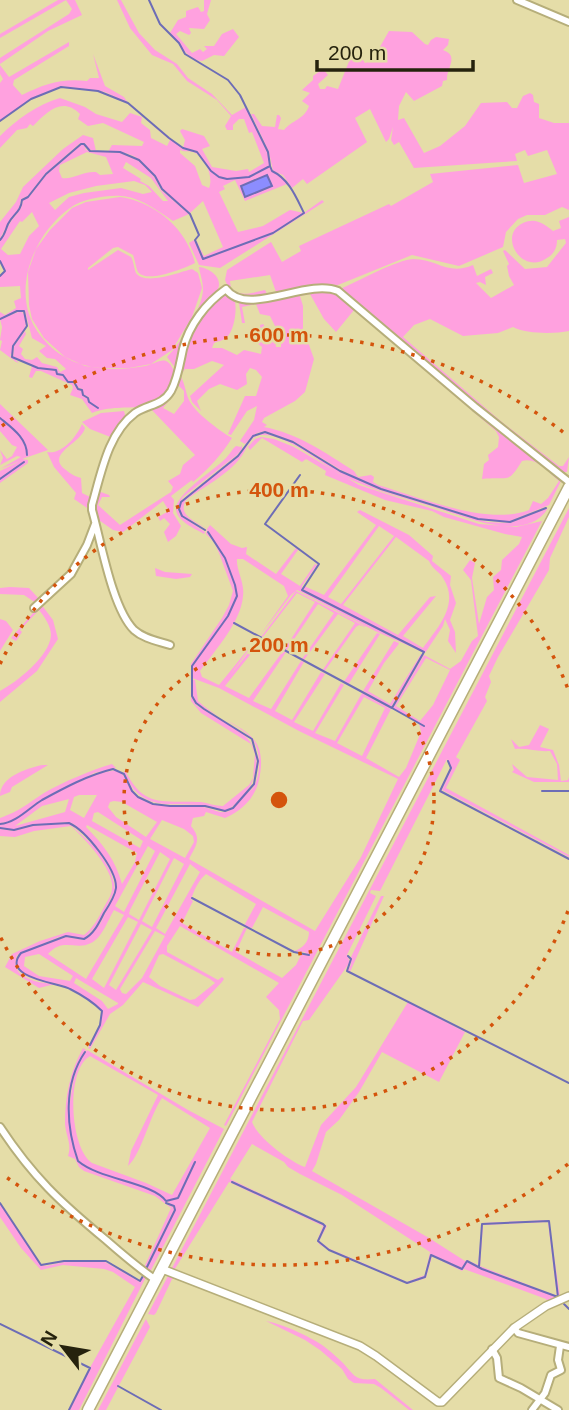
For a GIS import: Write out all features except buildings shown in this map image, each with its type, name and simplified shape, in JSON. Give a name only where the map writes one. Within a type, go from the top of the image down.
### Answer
[{"type":"highway","points":[[88,1410],[569,488]]},
{"type":"street","points":[[517,0],[569,22]]},
{"type":"street","points":[[170,645],[143,636],[133,629],[126,619],[114,591],[92,505],[110,448],[136,412],[156,405],[167,397],[174,385],[185,342],[191,330],[208,303],[226,289],[232,296],[245,300],[319,288],[338,291],[569,482]]},
{"type":"street","points":[[34,608],[71,574],[96,523]]},
{"type":"street","points":[[0,1127],[25,1165],[52,1195],[131,1263],[156,1280]]},
{"type":"street","points":[[162,1269],[360,1346],[442,1406],[514,1328],[530,1315],[569,1296]]},
{"type":"street","points":[[514,1328],[518,1333],[569,1347]]},
{"type":"street","points":[[532,1410],[541,1400],[551,1375],[561,1370],[558,1360],[560,1346]]},
{"type":"street","points":[[492,1349],[497,1358],[499,1378],[558,1410]]},
{"type":"shaded area","points":[[58,0],[66,0],[0,38],[0,34]]},
{"type":"shaded area","points":[[66,0],[75,0],[82,15],[48,31],[0,64],[0,58],[69,14],[72,9]]},
{"type":"shaded area","points":[[117,0],[121,0],[139,33],[155,50],[177,64],[188,78],[212,94],[232,115],[246,107],[267,152],[272,171],[282,176],[287,184],[245,201],[235,180],[223,186],[225,189],[219,192],[238,232],[263,226],[290,210],[304,213],[322,200],[324,202],[220,268],[199,265],[189,243],[194,240],[200,253],[196,240],[204,256],[223,247],[203,201],[190,213],[167,194],[142,162],[129,154],[108,152],[112,145],[142,146],[144,142],[103,123],[88,126],[78,119],[80,114],[67,106],[61,106],[49,111],[33,126],[30,124],[27,128],[17,130],[0,148],[0,136],[13,124],[36,108],[60,98],[122,122],[130,113],[142,117],[141,123],[150,130],[151,138],[167,146],[170,140],[151,124],[183,148],[185,140],[180,131],[182,129],[204,136],[210,146],[202,149],[212,167],[236,171],[248,169],[249,172],[264,163],[244,119],[239,119],[233,125],[233,130],[227,130],[225,126],[231,116],[217,100],[187,81],[173,64],[152,55],[130,28]],"holes":[[[180,150],[193,152],[205,162],[210,178],[209,188],[202,185],[195,166]]]},
{"type":"shaded area","points":[[204,0],[211,0],[207,14],[210,20],[204,29],[189,28],[189,35],[180,31],[176,34],[192,53],[200,49],[203,52],[207,49],[204,46],[214,46],[222,34],[233,29],[239,37],[224,56],[214,55],[202,61],[188,54],[170,33],[178,20],[186,17],[186,11],[198,7],[201,12],[204,11]]},
{"type":"shaded area","points":[[389,31],[412,32],[428,45],[436,37],[449,39],[443,50],[451,56],[447,80],[443,81],[442,86],[414,101],[406,92],[399,106],[398,120],[404,118],[424,153],[440,146],[465,126],[481,103],[507,102],[512,108],[517,108],[523,96],[530,93],[534,102],[539,104],[539,118],[554,123],[569,123],[569,210],[562,207],[545,215],[527,215],[518,219],[506,232],[503,247],[459,266],[412,255],[338,285],[321,284],[276,292],[270,275],[230,281],[231,289],[239,293],[265,290],[267,294],[242,298],[230,291],[225,280],[227,270],[271,242],[282,262],[301,251],[299,246],[389,204],[391,206],[433,182],[430,174],[518,165],[524,183],[557,174],[547,150],[528,156],[525,150],[515,154],[517,161],[414,168],[399,142],[394,145],[391,140],[393,127],[386,142],[370,109],[355,118],[367,142],[307,184],[303,179],[292,188],[283,175],[273,171],[269,152],[251,114],[254,114],[262,126],[275,127],[279,115],[281,118],[278,129],[284,130],[307,111],[309,106],[302,101],[310,93],[302,90],[313,80],[313,76],[323,69],[328,75],[318,84],[320,89],[327,86],[338,89],[350,59],[360,56],[365,63],[379,59],[377,52]]},
{"type":"shaded area","points":[[69,42],[69,46],[14,80],[13,85],[22,95],[53,83],[99,78],[93,54],[105,86],[124,97],[128,103],[105,92],[61,86],[30,99],[0,121],[0,83],[3,79],[0,65],[9,77]]},
{"type":"shaded area","points":[[83,135],[93,138],[96,151],[87,149],[85,143],[80,143],[45,174],[28,196],[21,199],[19,211],[8,223],[0,239],[0,222],[16,202],[23,187],[63,149]]},
{"type":"shaded area","points":[[81,144],[90,151],[120,153],[139,161],[154,176],[161,190],[189,214],[173,221],[148,205],[128,197],[108,196],[87,200],[70,208],[57,220],[45,234],[29,267],[26,302],[31,319],[40,335],[62,355],[74,362],[101,368],[130,368],[159,361],[166,361],[172,366],[175,374],[169,389],[161,399],[152,404],[92,413],[82,399],[70,395],[72,385],[41,371],[36,371],[32,378],[29,377],[32,366],[56,371],[57,375],[63,376],[67,382],[73,382],[83,396],[99,409],[74,381],[68,381],[63,375],[58,374],[57,370],[38,367],[13,357],[14,346],[25,331],[19,346],[23,349],[21,354],[25,359],[32,360],[37,357],[42,363],[57,367],[60,372],[66,369],[55,359],[47,358],[39,351],[46,346],[32,338],[25,311],[19,310],[0,318],[0,312],[5,315],[16,308],[14,301],[21,298],[20,286],[0,287],[0,277],[5,271],[0,260],[0,240],[23,200],[29,197],[46,175]],"holes":[[[87,152],[106,157],[113,174],[100,175],[91,172],[62,178],[60,165]],[[126,162],[151,178],[168,201],[163,201],[149,186],[140,181],[141,179],[123,168]],[[134,181],[145,185],[152,192],[143,194],[121,188],[84,193],[69,197],[55,210],[49,203],[69,193]],[[32,212],[39,226],[29,236],[20,254],[8,255],[1,249],[20,221]]]},
{"type":"shaded area","points":[[267,175],[272,186],[245,197],[241,186]]},
{"type":"shaded area","points":[[120,197],[145,204],[167,219],[177,228],[191,250],[195,263],[166,274],[143,275],[138,272],[133,255],[118,247],[113,248],[88,270],[118,250],[131,257],[140,277],[163,277],[192,269],[198,273],[202,288],[192,317],[172,350],[151,364],[129,368],[85,366],[65,357],[44,338],[32,319],[28,272],[36,249],[72,208],[86,202]]},
{"type":"shaded area","points":[[569,217],[569,331],[540,333],[513,327],[498,333],[463,336],[430,319],[414,325],[403,337],[503,423],[559,466],[563,466],[569,457],[567,472],[561,472],[477,407],[340,289],[387,267],[413,259],[456,269],[473,265],[477,276],[491,269],[493,273],[485,277],[486,285],[476,283],[491,298],[514,285],[503,251],[525,269],[547,267],[566,243],[565,239],[557,240],[555,250],[549,256],[538,262],[529,262],[516,252],[512,236],[516,229],[523,223],[536,221],[553,231],[561,228],[559,221]]},
{"type":"shaded area","points":[[199,267],[214,274],[219,285],[200,311],[176,369],[167,357],[184,335],[199,306],[203,289]]},
{"type":"shaded area","points":[[332,290],[560,479],[549,505],[510,521],[487,521],[381,489],[341,470],[293,441],[265,431],[257,433],[245,444],[240,441],[254,420],[257,406],[247,411],[231,435],[228,434],[245,396],[256,396],[262,377],[250,368],[246,374],[247,384],[237,390],[220,384],[209,389],[197,401],[201,411],[190,396],[224,365],[212,361],[194,369],[185,369],[182,373],[180,369],[193,328],[221,296],[227,296],[235,302],[236,311],[229,335],[214,343],[212,348],[222,348],[237,355],[244,350],[261,354],[262,347],[251,338],[261,337],[260,325],[263,324],[275,339],[276,347],[281,347],[281,338],[270,316],[260,314],[256,304],[242,307],[245,323],[242,323],[239,303]],"holes":[[[310,294],[324,319],[336,332],[354,310],[496,431],[499,437],[498,447],[488,455],[489,460],[484,464],[482,479],[507,478],[522,461],[533,461],[559,481],[548,498],[541,504],[533,501],[529,510],[512,514],[474,513],[378,485],[373,482],[374,477],[371,475],[358,477],[354,471],[311,444],[264,427],[267,425],[262,422],[264,418],[295,401],[305,392],[314,359],[303,328],[300,296]]]},
{"type":"shaded area","points":[[21,311],[26,324],[12,346],[13,352],[10,355],[19,363],[0,350],[0,319]]},
{"type":"shaded area","points":[[179,374],[192,405],[208,421],[232,438],[204,472],[171,496],[174,500],[173,513],[181,526],[176,536],[168,542],[164,532],[170,524],[164,518],[160,521],[158,517],[169,511],[163,501],[123,532],[113,530],[96,518],[98,491],[110,497],[102,497],[98,505],[120,525],[171,492],[173,487],[168,481],[180,474],[183,465],[195,455],[150,408],[166,401],[172,392],[174,394],[163,408],[174,414],[184,401],[184,391],[176,383]]},
{"type":"shaded area","points":[[0,404],[48,450],[22,459],[28,460],[28,463],[0,483],[0,471],[20,461],[0,469],[21,457],[17,456],[0,465],[3,458],[0,450],[7,459],[17,447],[0,431]]},
{"type":"shaded area","points":[[124,411],[126,419],[113,438],[90,429],[82,422],[101,413]]},
{"type":"shaded area","points":[[82,424],[85,428],[82,434],[59,459],[66,470],[81,478],[82,493],[92,498],[90,510],[74,499],[76,493],[54,467],[47,452],[58,451],[67,444]]},
{"type":"shaded area","points":[[265,433],[292,442],[340,471],[380,490],[487,522],[510,523],[548,508],[538,519],[525,525],[542,521],[226,1126],[224,1125],[280,1019],[279,1010],[266,997],[279,983],[180,926],[167,946],[167,952],[218,980],[222,977],[222,982],[198,1007],[143,982],[123,1005],[110,1014],[90,1049],[88,1048],[101,1025],[102,1011],[70,988],[25,975],[19,970],[18,955],[66,937],[84,940],[100,924],[116,890],[114,876],[98,848],[75,825],[69,822],[33,825],[14,830],[0,828],[0,825],[9,822],[0,823],[0,818],[60,785],[112,764],[116,768],[94,773],[78,783],[95,774],[117,770],[140,798],[152,804],[196,806],[222,812],[231,810],[238,801],[228,810],[224,810],[200,805],[165,804],[146,799],[138,794],[124,773],[125,770],[132,782],[147,797],[217,806],[223,806],[249,785],[253,778],[255,754],[251,744],[201,713],[191,701],[191,696],[196,705],[237,729],[252,745],[256,755],[256,767],[253,780],[244,796],[255,784],[259,766],[258,752],[250,736],[254,740],[259,750],[261,765],[256,790],[241,809],[225,818],[206,812],[204,816],[193,818],[191,826],[197,842],[189,859],[315,931],[361,857],[398,779],[219,688],[192,678],[191,664],[222,618],[233,591],[214,542],[206,534],[207,529],[183,516],[179,509],[183,499],[238,456],[254,436]],"holes":[[[261,435],[282,439],[337,472],[294,447],[274,439],[261,437],[255,439],[248,447],[250,450],[262,438],[302,462],[306,459],[326,471],[325,475],[385,500],[522,537],[519,544],[502,560],[501,570],[493,577],[494,590],[487,597],[479,624],[472,578],[475,563],[470,560],[463,570],[471,580],[478,636],[472,641],[461,661],[450,669],[424,655],[393,708],[419,723],[421,732],[406,768],[399,777],[366,758],[391,709],[362,693],[335,741],[315,733],[344,685],[341,683],[313,731],[294,722],[325,674],[321,672],[292,720],[275,711],[304,662],[301,661],[271,709],[253,701],[286,652],[283,651],[249,698],[225,686],[262,640],[260,638],[231,674],[258,637],[219,685],[202,677],[200,671],[238,616],[243,591],[237,559],[243,559],[284,586],[288,596],[259,637],[297,590],[375,631],[423,652],[302,591],[302,586],[317,565],[315,564],[300,586],[281,574],[298,550],[296,548],[276,574],[246,554],[247,547],[231,544],[210,525],[207,529],[193,521],[184,510],[186,500],[229,469],[251,441]],[[347,478],[477,521],[494,525],[525,525],[516,527],[479,524],[359,485]],[[426,658],[450,670],[433,705],[420,721],[396,706]],[[364,697],[385,708],[362,756],[337,743]],[[97,795],[84,818],[70,810],[74,797]],[[69,799],[65,812],[15,826],[42,806]],[[110,802],[122,802],[157,822],[146,837],[116,817],[108,807]],[[98,812],[143,841],[140,848],[92,821],[94,813]],[[162,820],[193,836],[194,842],[185,858],[150,839]],[[87,825],[137,853],[135,862],[122,884],[112,860]],[[148,846],[155,851],[124,912],[115,906]],[[160,852],[170,859],[139,920],[129,914]],[[174,858],[184,864],[152,927],[142,921]],[[190,864],[200,872],[165,934],[156,928]],[[206,874],[256,904],[244,926],[252,928],[263,907],[309,932],[304,945],[294,951],[309,955],[301,955],[296,965],[282,978],[236,952],[247,928],[244,928],[232,952],[182,923],[193,901],[191,900],[195,889]],[[114,910],[124,915],[86,979],[48,954],[59,946],[91,943],[98,937]],[[128,917],[138,922],[104,988],[92,979]],[[141,924],[152,930],[116,990],[109,985]],[[155,931],[165,936],[142,978],[126,994],[120,989]],[[39,954],[73,976],[70,981],[39,976],[24,966],[25,957]],[[163,954],[215,983],[190,1000],[160,986],[149,977],[159,955]],[[76,978],[118,1004],[108,1009],[102,1001],[74,983]]]},
{"type":"shaded area","points":[[242,445],[237,455],[183,497],[178,507],[180,515],[205,532],[204,534],[179,517],[176,509],[178,503],[189,489],[221,463],[236,446]]},
{"type":"shaded area","points":[[569,508],[569,517],[550,558],[549,570],[489,676],[491,682],[485,697],[487,701],[456,757],[460,760],[446,788],[569,857],[442,790],[452,768],[447,759],[380,891],[371,890],[370,893],[376,896],[347,955],[350,962],[309,1020],[303,1021],[252,1122],[275,1148],[305,1167],[321,1125],[356,1087],[408,1002],[465,1032],[439,1082],[382,1052],[359,1092],[339,1120],[326,1132],[312,1171],[465,1261],[478,1265],[482,1223],[549,1220],[560,1297],[548,1302],[464,1269],[462,1271],[432,1256],[426,1278],[407,1284],[320,1245],[317,1241],[323,1226],[229,1182],[173,1272],[171,1270]],"holes":[[[252,1144],[300,1174],[342,1195],[430,1252],[425,1275],[407,1282],[330,1249],[319,1241],[327,1226],[230,1179]],[[548,1222],[557,1296],[480,1266],[483,1225]]]},
{"type":"shaded area","points":[[360,510],[409,535],[433,556],[432,561],[451,576],[450,585],[456,603],[450,620],[455,632],[456,653],[448,641],[450,630],[445,619],[425,653],[304,590],[304,586],[324,595],[376,525],[357,512]],"holes":[[[379,526],[394,536],[341,604],[328,597]],[[396,537],[429,561],[448,588],[445,615],[423,648],[403,636],[436,596],[430,597],[398,635],[343,605]]]},
{"type":"shaded area","points":[[155,568],[165,572],[192,574],[190,577],[176,579],[156,576]]},
{"type":"shaded area","points":[[0,588],[29,588],[40,600],[36,603],[24,595],[0,594]]},
{"type":"shaded area","points":[[296,591],[366,627],[356,627],[324,672],[322,671],[355,623],[338,614],[304,660],[302,659],[334,613],[318,604],[286,651],[284,650],[315,602],[297,593],[261,637]]},
{"type":"shaded area","points":[[41,604],[53,620],[58,639],[37,671],[0,702],[0,691],[32,667],[49,643],[50,628],[39,610],[20,630],[22,632],[16,641],[11,638]]},
{"type":"shaded area","points":[[0,619],[6,621],[13,630],[0,651]]},
{"type":"shaded area","points":[[377,633],[380,634],[348,685],[343,683]]},
{"type":"shaded area","points":[[394,641],[399,643],[398,645],[368,691],[390,704],[422,655],[391,707],[363,691]]},
{"type":"shaded area","points":[[192,680],[195,680],[198,701],[216,714],[196,703]]},
{"type":"shaded area","points":[[540,725],[549,729],[540,747],[553,750],[559,765],[561,781],[568,780],[569,777],[569,782],[534,782],[512,772],[512,764],[527,777],[558,780],[557,764],[550,751],[515,749],[511,739],[519,747],[529,745]]},
{"type":"shaded area","points":[[48,765],[0,796],[1,789],[9,779]]},
{"type":"shaded area","points":[[69,823],[97,849],[110,870],[115,890],[99,923],[84,939],[59,937],[17,955],[17,969],[26,978],[55,984],[39,988],[5,967],[12,954],[68,932],[84,935],[95,923],[109,899],[112,881],[104,864],[71,826],[34,831],[15,837],[0,836],[0,829],[14,831],[33,826]]},
{"type":"shaded area","points":[[381,896],[384,896],[350,972],[351,957]]},
{"type":"shaded area","points":[[83,1048],[86,1050],[74,1072],[68,1113],[75,1074],[87,1050],[224,1129],[149,1274],[145,1272],[175,1210],[174,1206],[165,1199],[166,1204],[174,1210],[144,1272],[171,1208],[155,1196],[84,1171],[75,1159],[68,1156],[66,1104],[69,1084]],"holes":[[[90,1056],[158,1095],[131,1151],[128,1166],[137,1153],[162,1098],[210,1128],[172,1195],[92,1163],[85,1155],[75,1127],[73,1110],[77,1077],[82,1064]]]},
{"type":"shaded area","points":[[0,1204],[41,1265],[105,1262],[140,1282],[144,1275],[146,1277],[79,1410],[70,1410],[87,1373],[135,1287],[104,1269],[63,1265],[41,1270],[21,1248],[0,1217]]},
{"type":"shaded area","points":[[168,1276],[179,1277],[172,1279],[156,1313],[148,1314]]},
{"type":"shaded area","points":[[146,1319],[150,1327],[106,1410],[98,1410]]},
{"type":"shaded area","points":[[266,1321],[317,1342],[336,1356],[356,1377],[375,1379],[413,1410],[409,1410],[374,1384],[354,1383],[320,1350]]},
{"type":"waterway","points":[[0,121],[31,99],[61,87],[98,91],[128,103],[183,148],[197,152],[219,177],[249,177],[270,166],[268,152],[240,95],[228,80],[185,54],[179,43],[160,24],[149,0]]},
{"type":"waterway","points":[[0,240],[22,200],[28,197],[46,174],[84,144],[90,151],[120,152],[139,160],[155,176],[162,189],[190,214],[199,235],[195,240],[203,259],[273,233],[304,213],[295,195],[270,166]]},
{"type":"waterway","points":[[0,261],[5,271],[0,276]]},
{"type":"waterway","points":[[0,319],[17,311],[24,311],[27,326],[13,346],[12,357],[38,368],[56,370],[57,374],[63,375],[68,382],[74,382],[89,402],[98,408]]},
{"type":"waterway","points":[[0,418],[22,438],[27,455]]},
{"type":"waterway","points":[[205,530],[182,516],[179,509],[181,502],[238,456],[253,436],[265,432],[293,442],[340,471],[381,489],[478,519],[510,522],[546,508]]},
{"type":"waterway","points":[[0,479],[24,462]]},
{"type":"waterway","points":[[300,475],[265,524],[319,564],[302,590],[424,652],[392,708],[424,726]]},
{"type":"waterway","points":[[0,824],[17,818],[68,786],[113,769],[124,774],[138,797],[153,804],[170,806],[205,806],[225,811],[233,808],[254,784],[258,761],[252,739],[204,709],[192,696],[192,666],[228,616],[237,596],[225,558],[208,532]]},
{"type":"waterway","points":[[234,623],[392,708]]},
{"type":"waterway","points":[[448,761],[451,768],[440,791],[569,859]]},
{"type":"waterway","points":[[542,791],[569,791]]},
{"type":"waterway","points":[[0,828],[14,830],[33,825],[69,823],[91,842],[106,861],[115,880],[116,888],[111,901],[91,934],[84,939],[66,936],[21,953],[17,961],[18,968],[25,974],[70,989],[102,1011],[100,1025],[90,1045]]},
{"type":"waterway","points":[[192,898],[294,952],[309,955]]},
{"type":"waterway","points":[[348,956],[351,959],[347,971],[569,1083]]},
{"type":"waterway","points":[[85,1052],[73,1078],[69,1106],[71,1134],[78,1161],[99,1173],[149,1189],[166,1201],[178,1198],[195,1162]]},
{"type":"waterway","points":[[232,1182],[323,1224],[325,1226],[318,1241],[329,1250],[407,1283],[425,1277],[431,1255],[462,1269],[467,1261],[482,1269],[558,1297],[549,1221],[482,1224],[479,1267]]},
{"type":"waterway","points":[[0,1203],[41,1265],[64,1261],[106,1261],[140,1281],[143,1276]]},
{"type":"waterway","points":[[146,1269],[175,1210],[174,1206],[166,1203]]},
{"type":"waterway","points":[[564,1304],[569,1309]]},
{"type":"waterway","points":[[0,1324],[90,1368],[69,1410]]},
{"type":"waterway","points":[[118,1386],[161,1410]]}]
